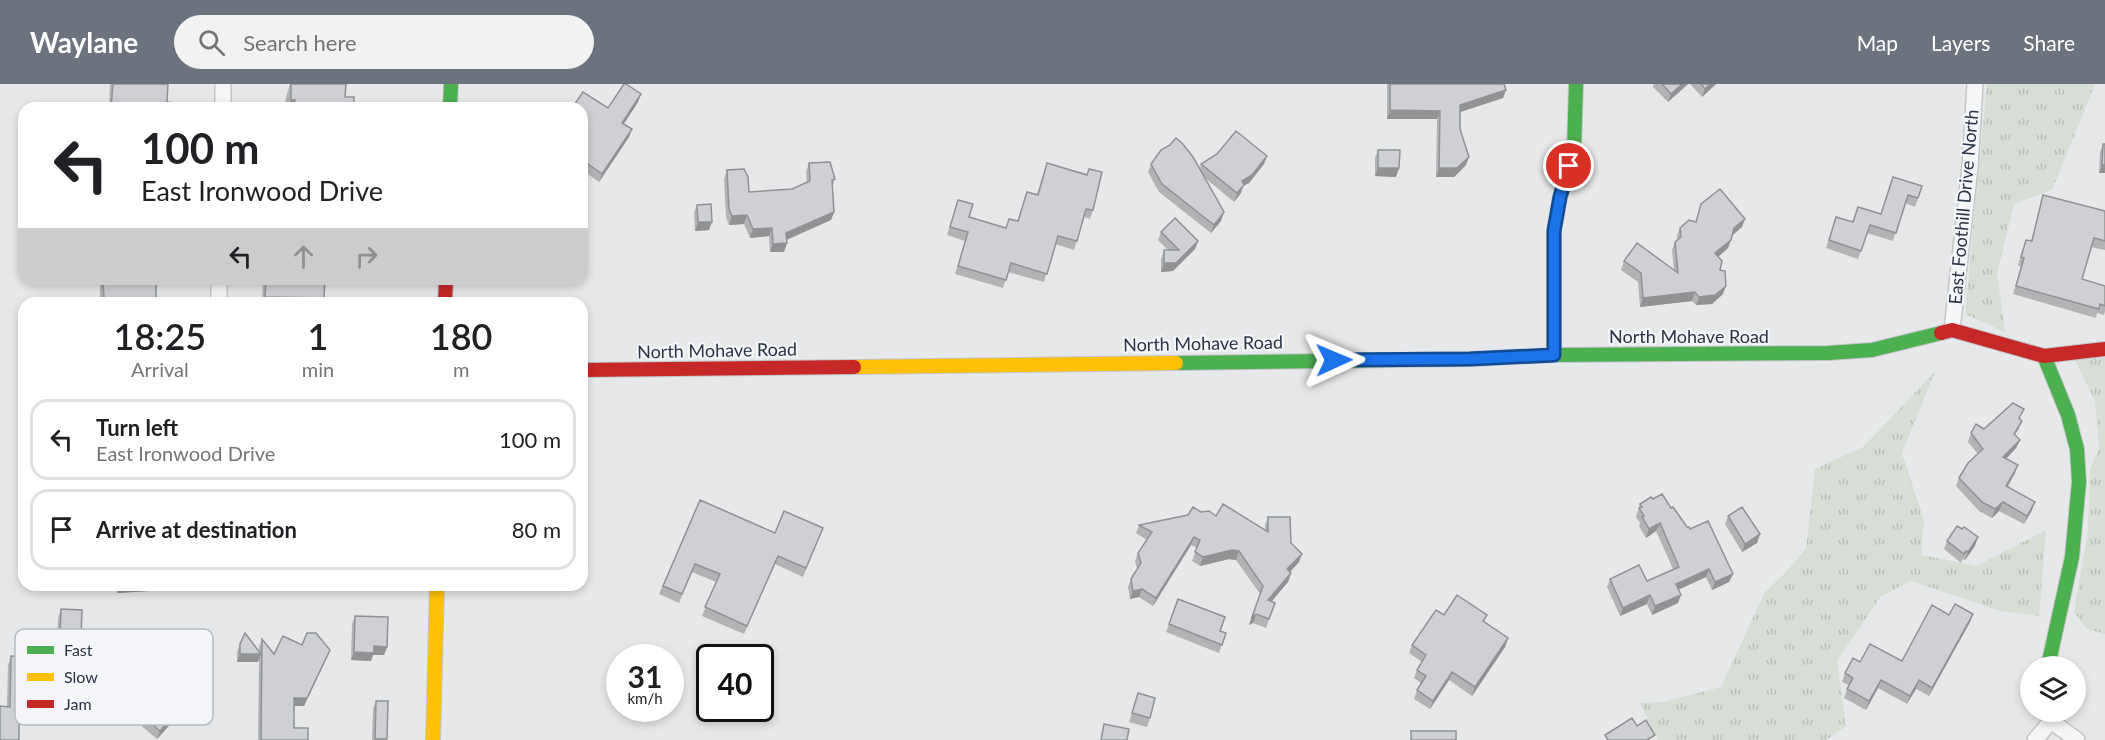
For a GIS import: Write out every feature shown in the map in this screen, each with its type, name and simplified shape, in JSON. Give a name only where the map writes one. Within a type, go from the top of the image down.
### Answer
[{"type":"street","points":[[223,84],[223,102]]},
{"type":"street","points":[[450,102],[451,84]]},
{"type":"street","points":[[1554,355],[1554,231],[1560,197],[1574,151],[1576,84]]},
{"type":"street","name":"East Foothill Drive North","points":[[1952,330],[1970,167],[1975,84]]},
{"type":"street","name":"North Mohave Road","points":[[588,370],[1828,353],[1872,350],[1952,330],[2044,356],[2105,349]]},
{"type":"street","points":[[2044,356],[2068,415],[2077,448],[2079,482],[2072,557],[2050,656]]},
{"type":"street","points":[[433,740],[438,591]]},
{"type":"street","points":[[2035,740],[2046,722]]},
{"type":"street","points":[[2057,722],[2077,740]]},
{"type":"green space","points":[[1987,84],[2095,84],[2052,190],[2014,204],[1997,273],[2005,332],[1965,314]]},
{"type":"green space","points":[[2105,355],[2105,634],[2087,629],[2074,612],[2088,530],[2090,469],[2099,449],[2095,401],[2074,358]]},
{"type":"green space","points":[[1935,372],[1902,453],[1924,521],[1921,555],[1976,566],[2046,530],[2039,616],[2001,611],[1911,581],[1881,596],[1837,661],[1846,726],[1826,740],[1658,740],[1640,703],[1664,702],[1721,687],[1765,592],[1806,549],[1815,469],[1863,447]]},
{"type":"building","points":[[113,84],[168,84],[167,102],[112,102]]},
{"type":"building","points":[[291,84],[346,84],[345,97],[354,97],[354,102],[295,102],[295,100],[291,100]]},
{"type":"building","points":[[624,84],[641,94],[622,123],[632,129],[602,174],[588,164],[588,102],[576,102],[583,92],[608,108]]},
{"type":"building","points":[[1390,84],[1504,84],[1506,90],[1460,105],[1460,129],[1469,157],[1457,168],[1439,168],[1440,111],[1390,110]]},
{"type":"building","points":[[1662,84],[1682,84],[1671,94]]},
{"type":"building","points":[[1236,131],[1267,156],[1252,175],[1242,181],[1244,185],[1237,193],[1201,164],[1217,154]]},
{"type":"building","points":[[1176,138],[1193,157],[1224,212],[1214,225],[1162,184],[1151,164],[1161,150]]},
{"type":"building","points":[[2103,144],[2105,144],[2105,165],[2102,165]]},
{"type":"building","points":[[1378,150],[1400,150],[1399,168],[1378,168]]},
{"type":"building","points":[[830,162],[835,179],[832,180],[834,212],[786,233],[787,243],[773,244],[772,228],[753,229],[747,215],[732,216],[729,209],[727,170],[744,169],[748,177],[749,192],[792,189],[810,181],[809,163]]},
{"type":"building","points":[[1047,163],[1087,175],[1089,169],[1102,172],[1093,210],[1086,209],[1077,241],[1058,236],[1047,274],[1011,263],[1006,280],[958,266],[968,232],[950,227],[958,200],[973,204],[969,217],[1006,228],[1009,219],[1018,221],[1027,192],[1038,195]]},
{"type":"building","points":[[1893,177],[1922,186],[1918,198],[1908,195],[1896,233],[1870,225],[1861,251],[1829,240],[1836,217],[1853,222],[1858,207],[1881,214]]},
{"type":"building","points":[[1720,189],[1745,219],[1734,228],[1731,240],[1715,253],[1722,261],[1720,270],[1725,271],[1726,286],[1715,295],[1699,297],[1695,292],[1643,298],[1641,273],[1624,261],[1637,243],[1678,273],[1675,242],[1681,237],[1680,228],[1689,220],[1696,222],[1701,204]]},
{"type":"building","points":[[2043,195],[2105,211],[2105,241],[2094,238],[2082,279],[2105,286],[2105,306],[2100,304],[2099,309],[2016,286],[2024,258],[2021,257],[2026,240],[2032,241]]},
{"type":"building","points":[[711,204],[712,222],[698,222],[697,205]]},
{"type":"building","points":[[1175,218],[1198,241],[1176,263],[1164,263],[1164,250],[1179,250],[1161,232]]},
{"type":"building","points":[[103,285],[156,285],[156,297],[104,297]]},
{"type":"building","points":[[266,285],[325,285],[324,297],[265,297]]},
{"type":"building","points":[[2013,403],[2024,409],[2019,418],[2022,421],[2014,434],[2020,440],[2003,457],[2018,465],[2006,486],[2035,502],[2027,516],[2003,502],[1995,509],[1982,502],[1959,478],[1968,463],[1983,449],[1971,433],[1976,424],[1984,429]]},
{"type":"building","points":[[1662,494],[1690,529],[1708,521],[1733,574],[1715,582],[1709,569],[1676,584],[1681,595],[1655,606],[1650,595],[1623,608],[1610,579],[1639,565],[1647,581],[1679,567],[1660,523],[1649,529],[1639,508],[1642,507],[1640,504],[1651,497],[1653,499]]},
{"type":"building","points":[[700,500],[775,533],[784,511],[823,528],[806,568],[778,556],[747,626],[705,607],[720,574],[695,564],[682,594],[663,586]]},
{"type":"building","points":[[1223,504],[1268,532],[1268,517],[1290,517],[1291,543],[1302,554],[1287,569],[1291,573],[1268,600],[1275,603],[1269,619],[1256,614],[1252,617],[1263,586],[1239,551],[1232,550],[1203,557],[1195,552],[1200,540],[1194,537],[1156,598],[1142,589],[1133,591],[1131,579],[1141,563],[1138,553],[1152,532],[1139,525],[1188,515],[1193,507],[1201,512],[1209,511],[1216,516]]},
{"type":"building","points":[[1742,507],[1760,534],[1745,544],[1728,516]]},
{"type":"building","points":[[1957,526],[1962,529],[1964,527],[1978,537],[1968,552],[1964,554],[1947,541]]},
{"type":"building","points":[[1457,595],[1487,615],[1483,621],[1508,638],[1475,687],[1452,672],[1433,701],[1417,690],[1426,676],[1417,670],[1426,655],[1412,645],[1436,610],[1444,615]]},
{"type":"building","points":[[1178,599],[1225,617],[1220,631],[1226,633],[1222,645],[1169,624]]},
{"type":"building","points":[[1955,604],[1973,614],[1932,688],[1919,680],[1910,696],[1881,680],[1869,701],[1847,689],[1853,678],[1845,673],[1853,658],[1860,662],[1870,644],[1902,661],[1932,605],[1949,615]]},
{"type":"building","points":[[61,609],[82,610],[81,629],[60,629]]},
{"type":"building","points":[[355,616],[388,617],[387,647],[374,646],[374,653],[354,652]]},
{"type":"building","points":[[245,633],[261,654],[240,654],[240,644]]},
{"type":"building","points":[[307,633],[316,633],[330,650],[307,698],[294,698],[294,728],[308,728],[308,740],[261,740],[262,639],[274,654],[283,636],[302,645]]},
{"type":"building","points":[[11,656],[15,656],[15,725],[19,725],[19,740],[0,740],[0,706],[10,707]]},
{"type":"building","points":[[1138,693],[1155,698],[1150,718],[1132,713]]},
{"type":"building","points":[[376,701],[388,701],[387,739],[375,739]]},
{"type":"building","points":[[1632,718],[1637,726],[1646,720],[1655,735],[1647,740],[1608,740],[1605,735]]},
{"type":"building","points":[[1104,724],[1129,729],[1127,740],[1101,740]]},
{"type":"building","points":[[153,725],[165,725],[160,731]]},
{"type":"building","points":[[1411,731],[1456,731],[1456,740],[1411,740]]},
{"type":"traffic: fast","points":[[450,102],[451,84]]},
{"type":"traffic: fast","points":[[1554,355],[1554,231],[1560,197],[1574,151],[1576,84]]},
{"type":"traffic: fast","points":[[1176,363],[1470,359],[1554,355],[1828,353],[1872,350],[1941,333]]},
{"type":"traffic: fast","points":[[2044,356],[2068,415],[2077,449],[2079,482],[2072,557],[2050,656]]},
{"type":"traffic: slow","points":[[854,367],[1176,363]]},
{"type":"traffic: slow","points":[[433,740],[437,591]]},
{"type":"traffic: jam","points":[[445,297],[446,285]]},
{"type":"traffic: jam","points":[[1941,333],[1952,330],[2044,356],[2105,349]]},
{"type":"traffic: jam","points":[[588,370],[854,367]]},
{"type":"route","points":[[1334,360],[1470,359],[1554,355],[1554,231],[1569,166]]}]
